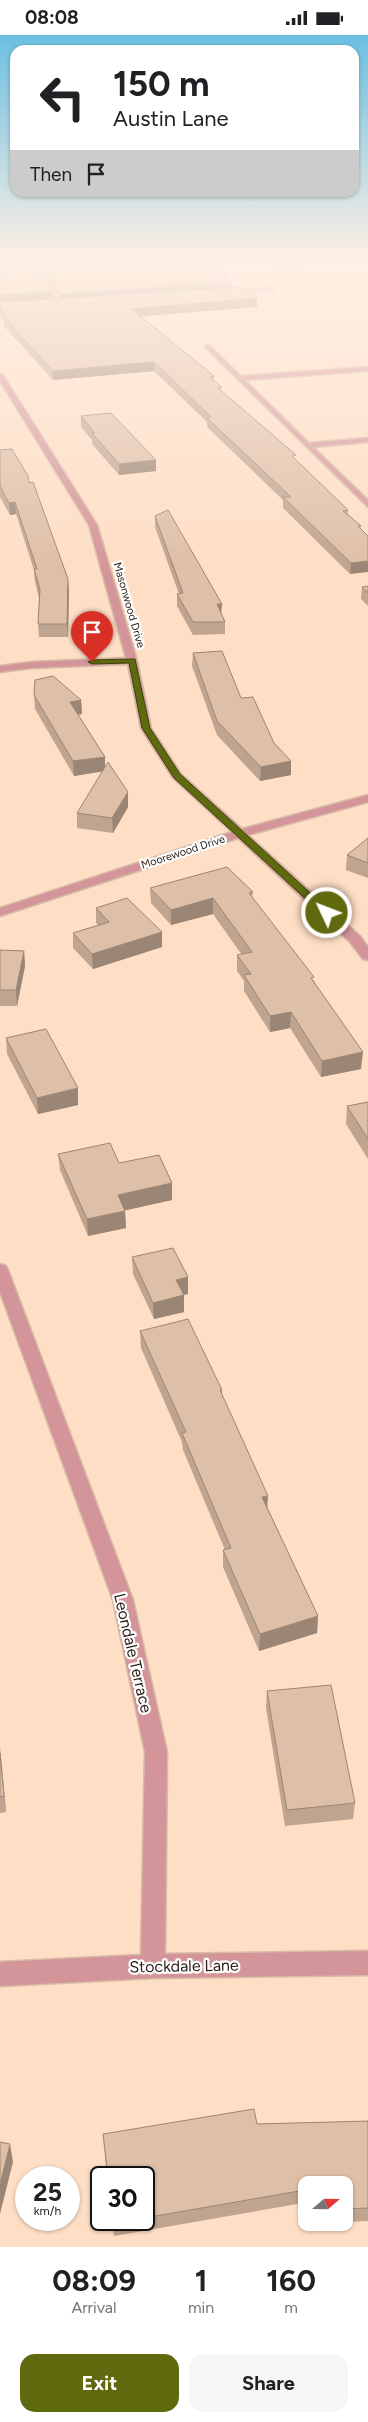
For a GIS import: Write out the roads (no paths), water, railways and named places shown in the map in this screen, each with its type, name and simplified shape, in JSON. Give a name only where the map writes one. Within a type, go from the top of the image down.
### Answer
[{"type":"street","points":[[226,364],[368,505]]},
{"type":"street","points":[[240,378],[368,369]]},
{"type":"street","name":"Masonwood Drive","points":[[0,375],[93,525],[132,661],[146,728],[177,776],[356,939],[368,956]]},
{"type":"street","points":[[308,445],[368,440]]},
{"type":"street","points":[[0,669],[32,665],[132,661]]},
{"type":"street","name":"Moorewood Drive","points":[[0,912],[241,833],[368,798]]},
{"type":"street","name":"Leondale Terrace","points":[[0,1270],[123,1600],[156,1752],[153,1966]]},
{"type":"street","name":"Stockdale Lane","points":[[0,1974],[153,1966],[368,1963]]}]
